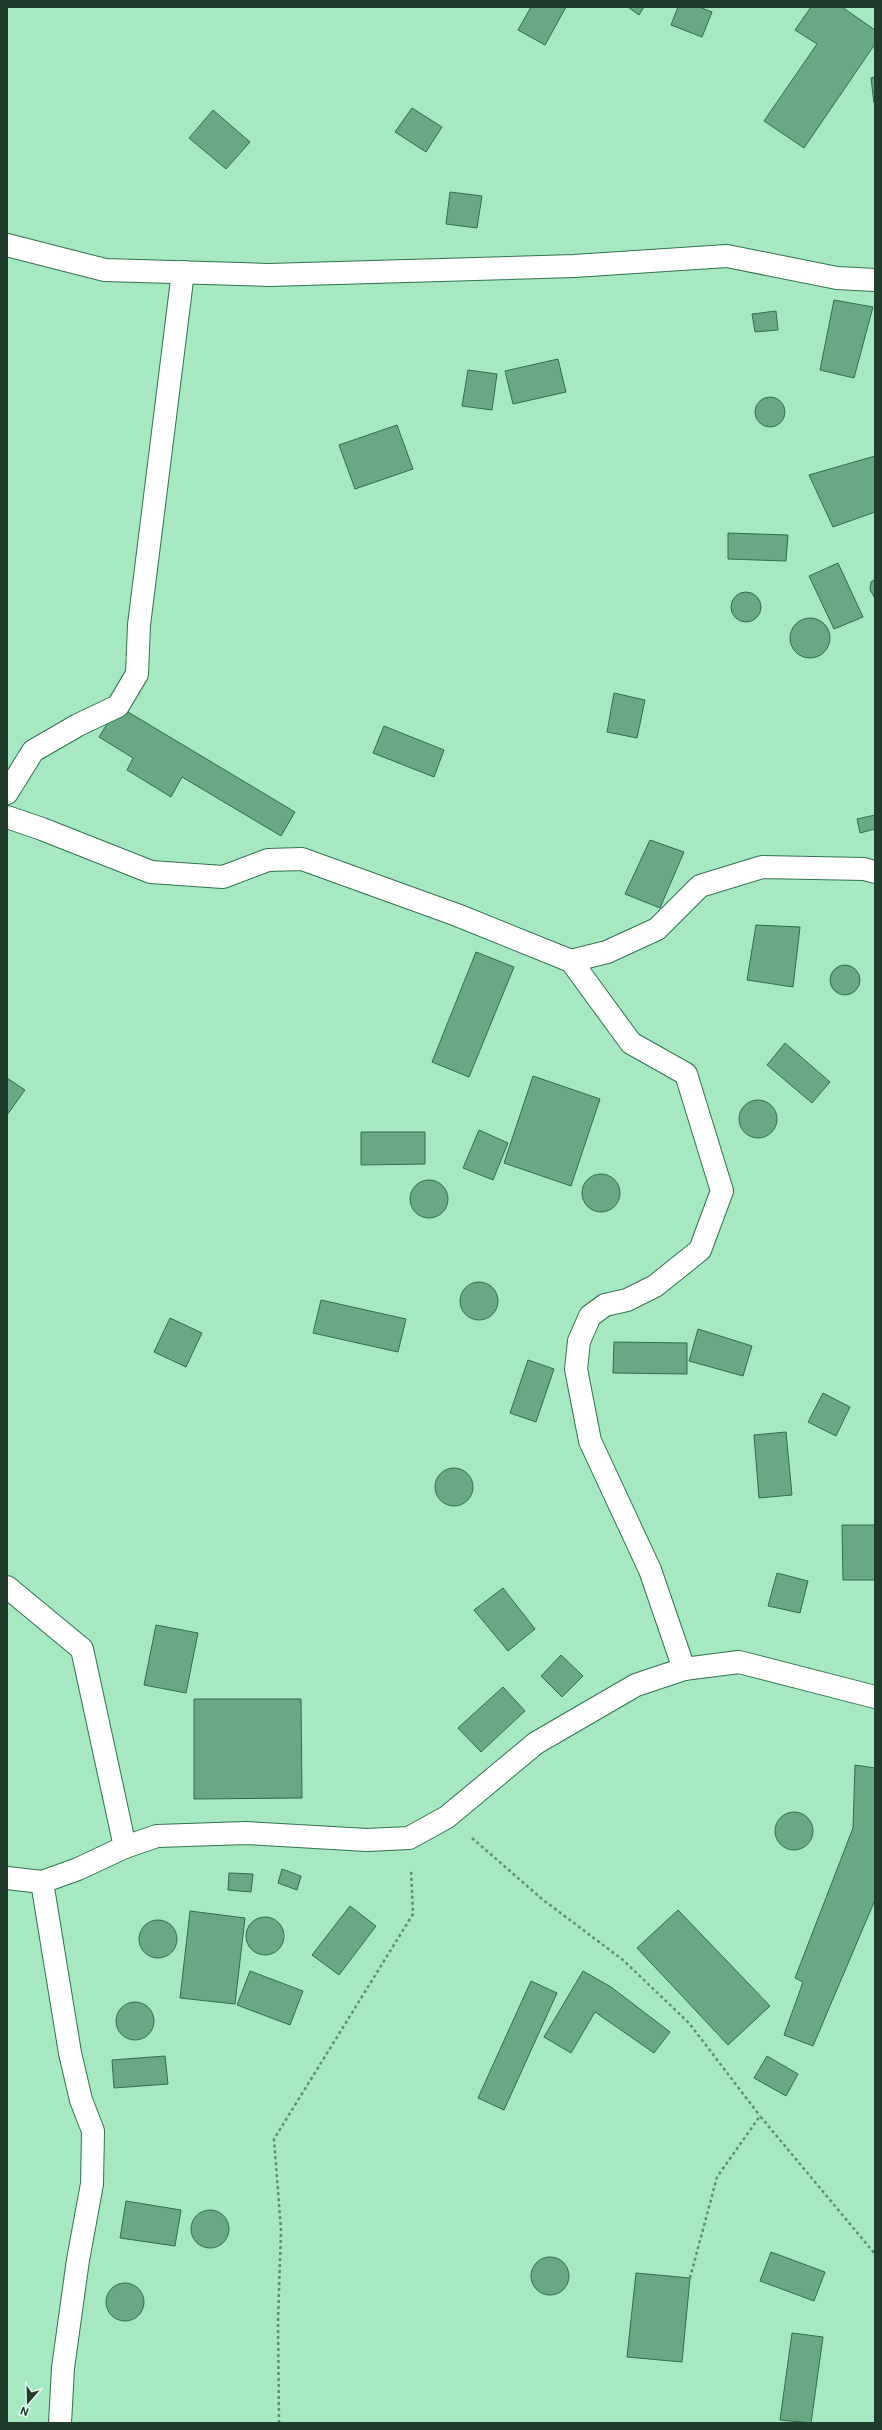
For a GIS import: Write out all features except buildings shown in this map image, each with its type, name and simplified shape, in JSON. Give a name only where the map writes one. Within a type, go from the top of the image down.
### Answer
[{"type":"street","points":[[7,245],[105,270],[269,276],[574,266],[727,256],[837,278],[875,280]]},
{"type":"street","points":[[7,793],[33,751],[78,725],[118,706],[137,674],[139,625],[183,272]]},
{"type":"street","points":[[7,817],[42,829],[151,872],[223,877],[268,860],[302,859],[457,915],[571,961],[631,1043],[686,1074],[722,1191],[700,1250],[655,1286],[627,1300],[605,1305],[590,1316],[579,1341],[577,1362],[590,1441],[650,1570],[684,1669]]},
{"type":"street","points":[[571,961],[607,952],[657,929],[700,886],[762,867],[875,872]]},
{"type":"street","points":[[7,1588],[82,1649],[125,1847]]},
{"type":"street","points":[[7,1878],[42,1882],[78,1869],[125,1847],[157,1836],[231,1833],[367,1840],[410,1838],[447,1817],[536,1743],[636,1685],[684,1669],[739,1662],[875,1697]]},
{"type":"street","points":[[42,1882],[70,2053],[81,2100],[93,2131],[92,2184],[78,2260],[63,2368],[60,2423]]},
{"type":"path","points":[[447,1817],[542,1899],[623,1960],[689,2023],[760,2116],[875,2254]]},
{"type":"path","points":[[279,2423],[278,2321],[280,2230],[274,2139],[413,1914],[410,1838]]},
{"type":"path","points":[[690,2278],[717,2177],[760,2116]]}]
